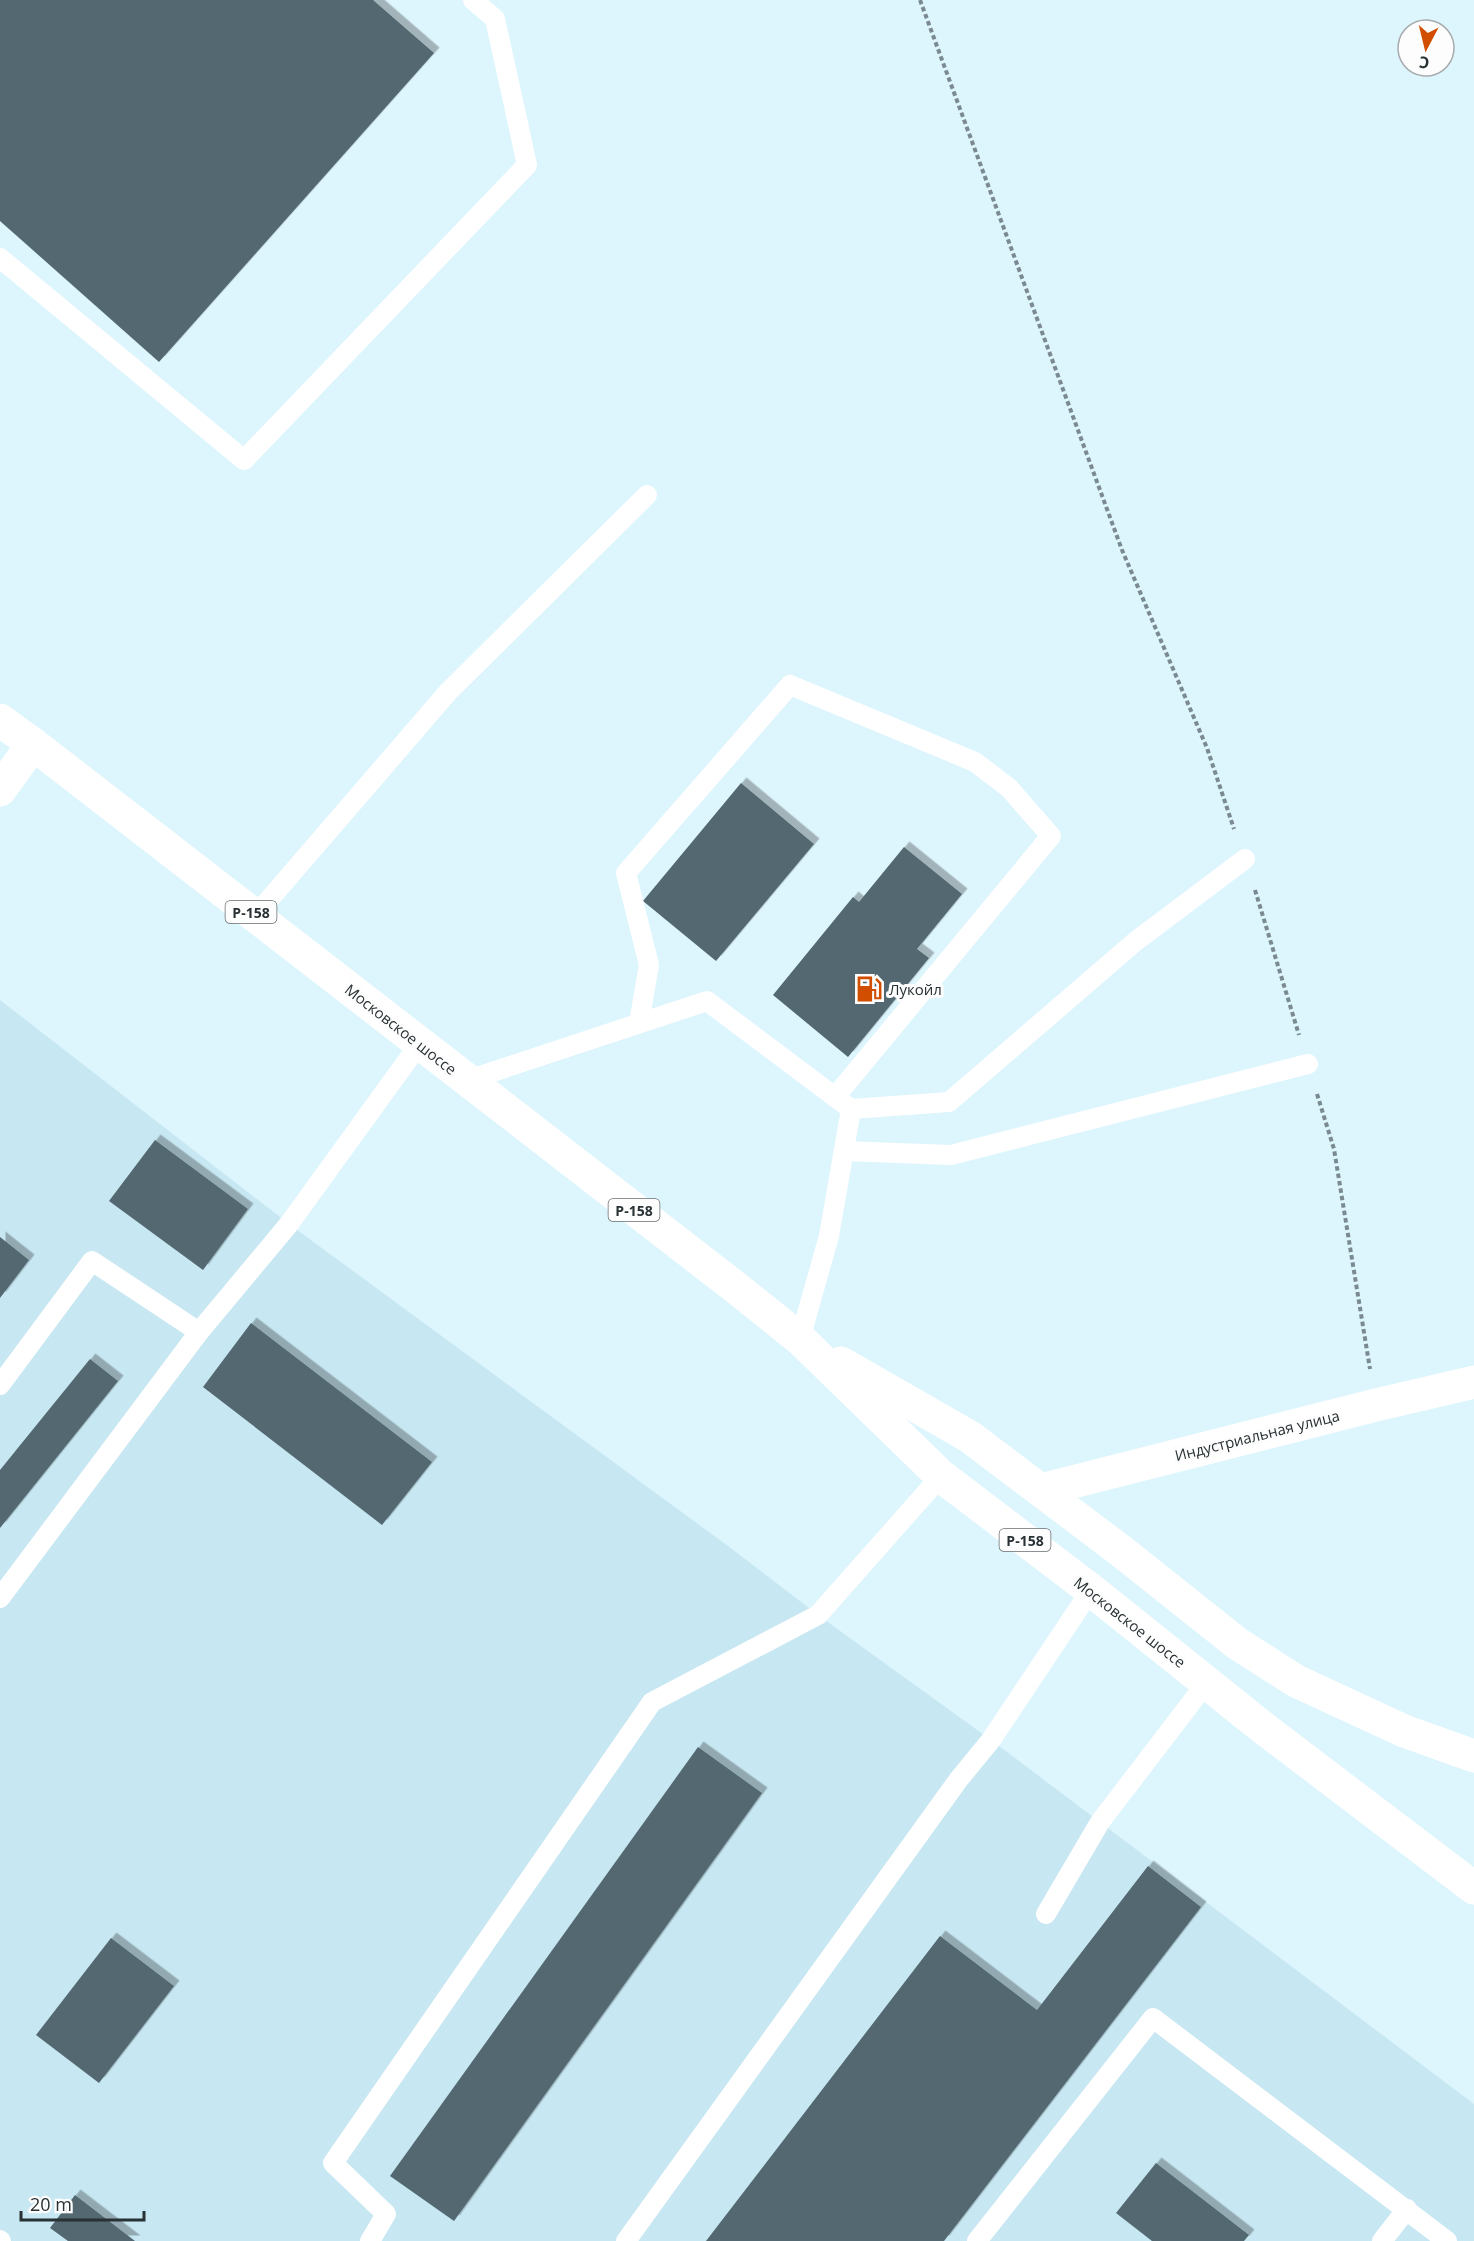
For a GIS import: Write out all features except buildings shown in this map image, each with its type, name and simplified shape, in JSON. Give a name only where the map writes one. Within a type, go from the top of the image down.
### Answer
[{"type":"main road","name":"Московское шоссе","points":[[0,720],[800,1339],[940,1476],[1091,1590],[1262,1727],[1474,1888]]},
{"type":"main road","points":[[0,790],[33,744]]},
{"type":"main road","name":"Московское шоссе","points":[[800,1339],[970,1437],[1121,1551],[1238,1644],[1296,1681],[1404,1731],[1474,1756]]},
{"type":"main road","name":"Индустриальная улица","points":[[1041,1490],[1376,1404],[1474,1382]]},
{"type":"lane","points":[[0,258],[244,460],[526,165],[495,19],[473,0]]},
{"type":"lane","points":[[255,916],[448,692],[647,495]]},
{"type":"lane","points":[[639,1023],[649,965],[626,873],[790,686],[975,762],[1009,788],[1051,836],[835,1097]]},
{"type":"lane","points":[[468,1080],[707,1001],[851,1109],[949,1102],[1136,941],[1245,859]]},
{"type":"lane","points":[[0,1598],[199,1332],[289,1224],[420,1043]]},
{"type":"lane","points":[[844,1152],[951,1155],[1308,1064]]},
{"type":"lane","points":[[800,1339],[829,1236],[851,1109]]},
{"type":"lane","points":[[0,1385],[92,1262],[199,1332]]},
{"type":"lane","points":[[370,2241],[386,2214],[333,2163],[652,1702],[818,1615],[940,1476]]},
{"type":"lane","points":[[626,2241],[959,1779],[991,1740],[1091,1590]]},
{"type":"lane","points":[[1046,1914],[1100,1822],[1207,1682]]},
{"type":"lane","points":[[977,2241],[1153,2018],[1447,2241]]},
{"type":"lane","points":[[1382,2241],[1407,2209]]},
{"type":"path","points":[[920,0],[1122,550],[1207,748],[1245,859],[1334,1149],[1376,1404]]},
{"type":"shaded area","points":[[0,1000],[289,1224],[991,1740],[1474,2104],[1474,2241],[0,2241]]},
{"type":"place","name":"Лукойл","points":[[869,989]]}]
